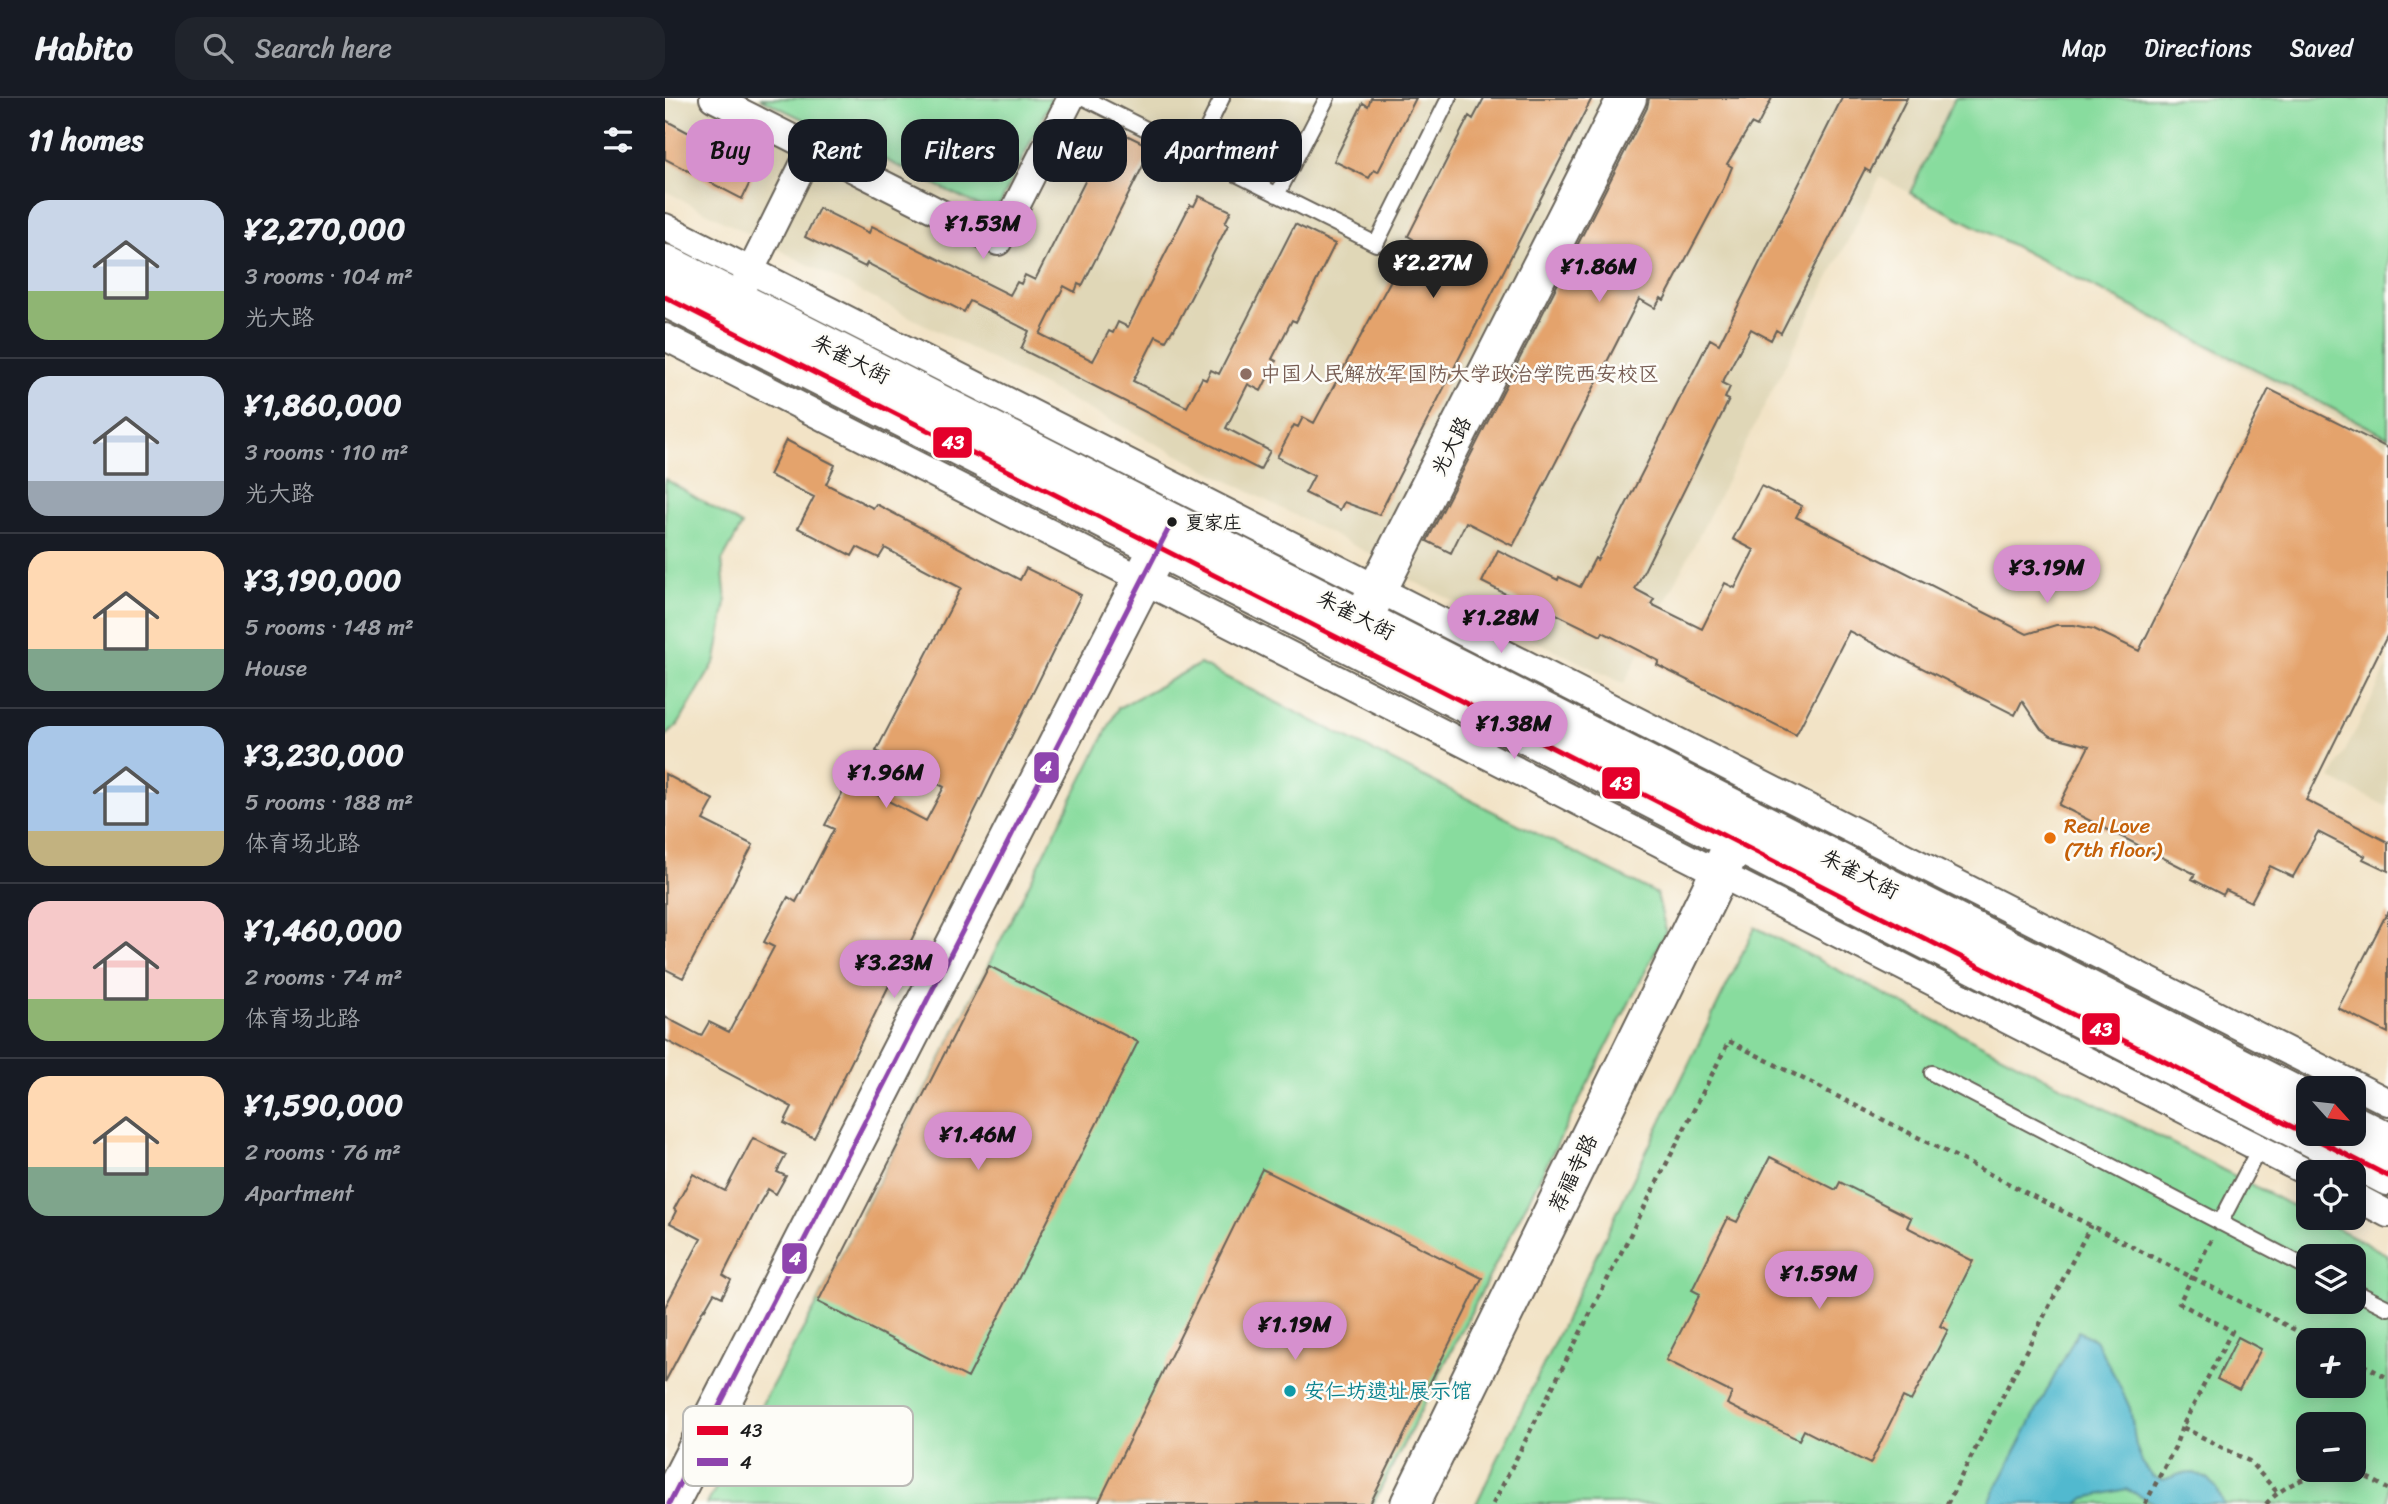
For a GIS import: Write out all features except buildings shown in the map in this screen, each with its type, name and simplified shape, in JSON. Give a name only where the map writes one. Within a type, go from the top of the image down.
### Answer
[{"type":"main road","name":"光大路","points":[[1364,617],[1627,98]]},
{"type":"main road","name":"朱雀大街","points":[[665,264],[743,285],[1158,550]]},
{"type":"main road","name":"朱雀大街","points":[[665,297],[1158,550],[1364,617],[2296,1096]]},
{"type":"main road","points":[[719,1406],[1158,550]]},
{"type":"main road","name":"朱雀大街","points":[[1364,617],[1727,858],[2267,1134],[2388,1177]]},
{"type":"main road","name":"荐福寺路","points":[[1410,1504],[1727,858]]},
{"type":"main road","points":[[2366,1131],[2388,1142]]},
{"type":"main road","points":[[669,1504],[683,1477]]},
{"type":"street","points":[[713,98],[788,137]]},
{"type":"street","points":[[877,182],[998,242],[1071,98]]},
{"type":"street","points":[[743,285],[794,182]]},
{"type":"street","points":[[665,227],[743,285],[1364,617],[2388,1101]]},
{"type":"street","points":[[665,337],[1158,550],[1727,858]]},
{"type":"street","points":[[2267,1134],[2296,1162]]},
{"type":"street","points":[[2366,1202],[2388,1214]]},
{"type":"lane","points":[[1084,98],[1141,126]]},
{"type":"lane","points":[[1212,119],[1223,98]]},
{"type":"lane","points":[[1277,195],[1327,98]]},
{"type":"lane","points":[[1252,182],[1376,244],[1449,98]]},
{"type":"lane","points":[[1932,1073],[2296,1262]]},
{"type":"lane","points":[[2220,1223],[2267,1134]]},
{"type":"lane","points":[[2366,1297],[2388,1308]]},
{"type":"path","points":[[1493,1504],[1729,1041],[2296,1330]]},
{"type":"path","points":[[2145,1504],[2232,1331],[2179,1303],[2220,1223]]},
{"type":"path","points":[[1947,1504],[2091,1226]]},
{"type":"path","points":[[2366,1366],[2388,1378]]},
{"type":"path","points":[[2182,1427],[2249,1461],[2277,1492]]},
{"type":"path","points":[[2266,1504],[2277,1492],[2305,1478],[2337,1472],[2368,1478],[2388,1489]]},
{"type":"shaded area","name":"中国人民解放军国防大学政治学院西安校区","points":[[665,98],[1610,98],[1378,558],[665,191]]},
{"type":"shaded area","points":[[1638,98],[2388,98],[2388,445],[1880,177],[1624,684],[1396,573]]},
{"type":"shaded area","points":[[2388,666],[2388,807],[2331,779]]},
{"type":"green space","points":[[760,98],[1052,98],[1042,119],[1033,119],[1033,137],[1019,165],[1019,119],[901,119],[901,168],[887,161],[887,119],[803,119]]},
{"type":"green space","points":[[1955,98],[2388,98],[2388,437],[1910,193]]},
{"type":"green space","points":[[930,182],[1011,182],[995,214]]},
{"type":"green space","points":[[665,479],[742,525],[722,561],[726,602],[716,660],[678,725],[665,737]]},
{"type":"green space","points":[[1200,664],[1657,894],[1666,931],[1373,1504],[707,1504],[717,1486],[913,1486],[913,1406],[761,1406],[818,1302],[1118,708]]},
{"type":"green space","points":[[1755,927],[2296,1208],[2296,1230],[2340,1230],[2388,1255],[2388,1504],[1476,1504]]},
{"type":"water","points":[[2078,1331],[2095,1340],[2118,1382],[2130,1408],[2136,1446],[2142,1462],[2153,1477],[2163,1480],[2180,1474],[2194,1473],[2207,1478],[2217,1489],[2224,1504],[2156,1504],[2126,1489],[2085,1498],[2078,1504],[1988,1504]]},
{"type":"transit line","name":"43","points":[[665,297],[1350,644],[2388,1176]]},
{"type":"transit line","name":"4","points":[[719,1406],[1172,522]]},
{"type":"transit line","name":"4","points":[[669,1504],[683,1477]]},
{"type":"place","name":"中国人民解放军国防大学政治学院西安校区","points":[[1246,374]]},
{"type":"place","name":"夏家庄","points":[[1172,522]]},
{"type":"place","name":"Real Love (7th floor)","points":[[2050,838]]},
{"type":"place","name":"安仁坊遗址展示馆","points":[[1290,1391]]}]
